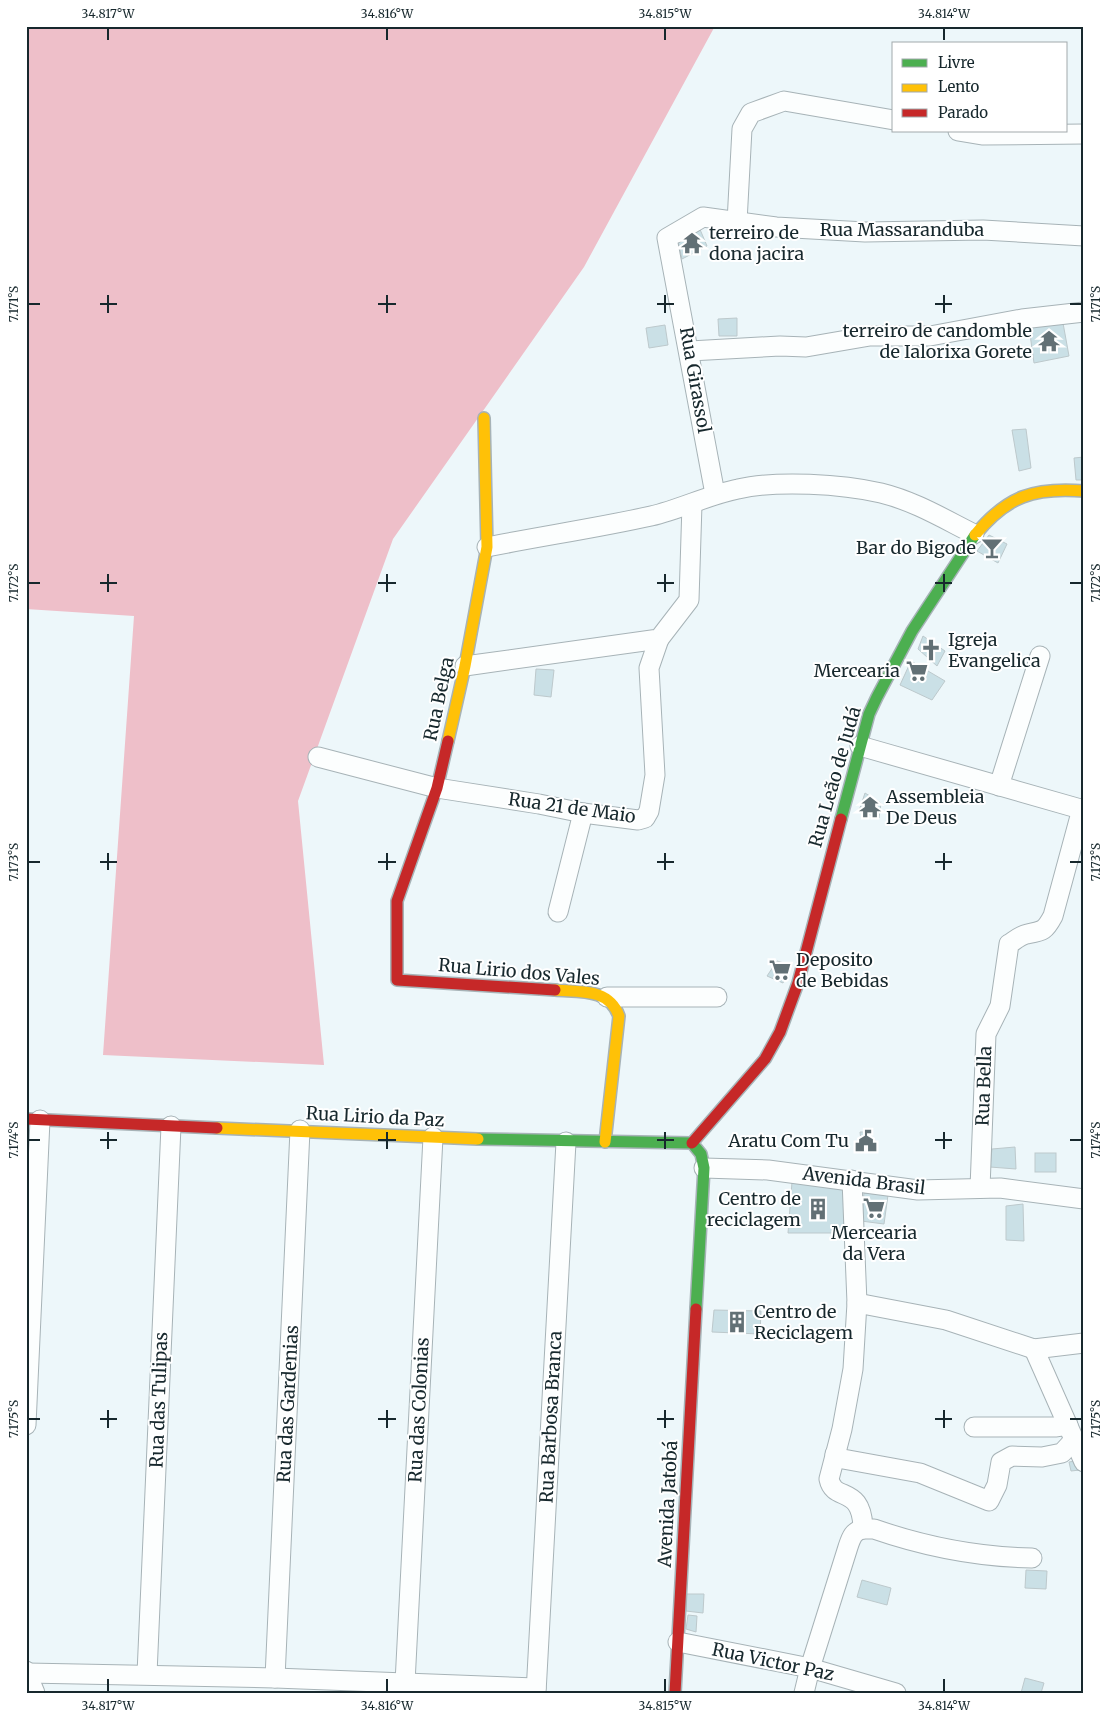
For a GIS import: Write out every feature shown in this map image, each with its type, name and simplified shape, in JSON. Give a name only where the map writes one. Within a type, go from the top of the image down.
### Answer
[{"type":"street","points":[[737,222],[742,129],[751,113],[784,101],[892,120]]},
{"type":"street","points":[[964,132],[982,135],[1084,134]]},
{"type":"street","name":"Rua Massaranduba","points":[[667,238],[703,217],[776,227],[865,232],[983,230],[1084,236]]},
{"type":"street","name":"Rua Girassol","points":[[667,238],[690,351],[715,494]]},
{"type":"street","points":[[690,351],[780,346],[806,347],[870,336],[930,336],[1022,319],[1084,312]]},
{"type":"street","name":"Rua Belga","points":[[397,980],[397,901],[438,788],[465,666],[487,547],[484,418]]},
{"type":"street","points":[[487,547],[652,516],[692,504],[715,494],[741,488],[780,484],[850,488],[882,493],[913,504],[974,534]]},
{"type":"street","name":"Rua Leão de Judá","points":[[692,1143],[760,1066],[780,1032],[798,983],[869,714],[882,684],[911,631],[974,534],[998,510],[1020,496],[1044,490],[1084,491]]},
{"type":"street","name":"Rua 21 de Maio","points":[[318,757],[438,788],[539,804],[582,813],[638,820],[645,818],[649,811],[655,766],[648,668],[659,639],[689,600],[692,504]]},
{"type":"street","points":[[465,666],[659,639]]},
{"type":"street","points":[[999,786],[1040,656]]},
{"type":"street","points":[[860,746],[1083,809]]},
{"type":"street","name":"Rua Bella","points":[[980,1188],[986,1034],[1000,1006],[1009,944],[1026,934],[1038,934],[1048,926],[1053,916],[1083,809]]},
{"type":"street","points":[[558,912],[582,813]]},
{"type":"street","name":"Rua Lirio dos Vales","points":[[397,980],[594,993],[607,997],[615,1004],[619,1016],[604,1142]]},
{"type":"street","points":[[607,997],[717,997]]},
{"type":"street","points":[[26,1425],[33,1119]]},
{"type":"street","name":"Rua Lirio da Paz","points":[[33,1119],[566,1142],[692,1143]]},
{"type":"street","name":"Rua das Tulipas","points":[[147,1674],[171,1126]]},
{"type":"street","name":"Rua das Gardenias","points":[[275,1678],[300,1130]]},
{"type":"street","name":"Rua das Colonias","points":[[405,1683],[433,1137]]},
{"type":"street","name":"Rua Barbosa Branca","points":[[536,1690],[566,1142]]},
{"type":"street","points":[[692,1143],[701,1154],[704,1168]]},
{"type":"street","name":"Avenida Brasil","points":[[704,1168],[768,1170],[918,1190],[980,1188],[1084,1199]]},
{"type":"street","name":"Avenida Jatobá","points":[[675,1693],[704,1168]]},
{"type":"street","points":[[852,1180],[856,1303],[853,1369],[842,1429],[829,1474],[830,1486],[858,1503],[862,1510],[863,1528]]},
{"type":"street","points":[[856,1303],[946,1320],[1034,1349],[1084,1343]]},
{"type":"street","points":[[1034,1349],[1084,1462]]},
{"type":"street","points":[[974,1427],[1055,1427],[1071,1432]]},
{"type":"street","points":[[835,1454],[843,1459],[920,1473],[989,1502],[997,1485],[1001,1462],[1012,1456],[1042,1457],[1062,1453],[1071,1432]]},
{"type":"street","points":[[804,1693],[810,1668],[852,1537],[858,1530],[863,1528],[874,1529],[956,1552],[993,1558],[1032,1558]]},
{"type":"street","name":"Rua Victor Paz","points":[[678,1642],[810,1668],[896,1693]]},
{"type":"street","points":[[36,1693],[27,1672],[275,1678],[536,1690]]},
{"type":"shaded area","points":[[26,26],[715,26],[584,267],[393,539],[298,801],[324,1065],[103,1055],[134,616],[26,609]]},
{"type":"building","name":"terreiro de dona jacira","points":[[699,227],[707,246],[682,259],[678,241]]},
{"type":"building","points":[[737,318],[737,336],[719,336],[718,319]]},
{"type":"building","name":"terreiro de candomble de Ialorixa Gorete","points":[[1063,323],[1069,356],[1034,363],[1029,327]]},
{"type":"building","points":[[665,325],[668,345],[649,348],[646,328]]},
{"type":"building","points":[[1026,429],[1031,468],[1019,471],[1012,430]]},
{"type":"building","points":[[1084,457],[1084,480],[1076,480],[1074,458]]},
{"type":"building","name":"Bar do Bigode","points":[[989,535],[1007,544],[998,563],[977,551]]},
{"type":"building","name":"Igreja Evangelica","points":[[923,636],[945,651],[937,666],[918,649]]},
{"type":"building","name":"Mercearia","points":[[911,661],[945,681],[932,700],[900,685]]},
{"type":"building","points":[[536,669],[554,670],[551,697],[534,695]]},
{"type":"building","name":"Assembleia De Deus","points":[[865,793],[881,803],[879,818],[859,811]]},
{"type":"building","name":"Deposito de Bebidas","points":[[777,961],[791,965],[783,983],[767,976]]},
{"type":"building","name":"Aratu Com Tu","points":[[860,1132],[870,1132],[872,1151],[862,1150]]},
{"type":"building","points":[[1015,1147],[1016,1169],[990,1167],[992,1149]]},
{"type":"building","points":[[1035,1153],[1056,1153],[1056,1172],[1035,1172]]},
{"type":"building","name":"Centro de reciclagem","points":[[792,1182],[846,1185],[848,1233],[788,1233]]},
{"type":"building","name":"Mercearia da Vera","points":[[864,1193],[888,1195],[884,1224],[861,1221]]},
{"type":"building","points":[[1023,1204],[1024,1241],[1006,1240],[1006,1206]]},
{"type":"building","name":"Centro de Reciclagem","points":[[714,1310],[761,1311],[760,1334],[712,1332]]},
{"type":"building","points":[[1075,1461],[1080,1470],[1071,1471],[1069,1462]]},
{"type":"building","points":[[1026,1570],[1047,1571],[1046,1589],[1025,1588]]},
{"type":"building","points":[[862,1580],[891,1588],[887,1605],[857,1597]]},
{"type":"building","points":[[686,1594],[704,1594],[703,1613],[686,1611]]},
{"type":"building","points":[[688,1615],[697,1616],[696,1632],[686,1629]]},
{"type":"building","points":[[1025,1678],[1044,1683],[1041,1693],[1021,1693]]},
{"type":"traffic: fast","points":[[841,819],[869,714],[877,697],[912,631],[975,535]]},
{"type":"traffic: fast","points":[[478,1139],[692,1143],[701,1154],[704,1168],[696,1309]]},
{"type":"traffic: slow","points":[[448,741],[465,666],[487,547],[484,418]]},
{"type":"traffic: slow","points":[[975,535],[998,511],[1023,497],[1050,491],[1084,491]]},
{"type":"traffic: slow","points":[[555,990],[593,993],[601,996],[608,1000],[619,1016],[605,1142]]},
{"type":"traffic: slow","points":[[217,1128],[478,1139]]},
{"type":"traffic: jam","points":[[448,741],[437,788],[397,901],[397,980],[555,990]]},
{"type":"traffic: jam","points":[[692,1143],[765,1059],[780,1032],[798,983],[841,819]]},
{"type":"traffic: jam","points":[[26,1119],[217,1128]]},
{"type":"traffic: jam","points":[[675,1693],[696,1309]]},
{"type":"place","name":"terreiro de dona jacira","points":[[692,243]]},
{"type":"place","name":"terreiro de candomble de Ialorixa Gorete","points":[[1049,341]]},
{"type":"place","name":"Bar do Bigode","points":[[992,548]]},
{"type":"place","name":"Igreja Evangelica","points":[[931,650]]},
{"type":"place","name":"Mercearia","points":[[917,671]]},
{"type":"place","name":"Assembleia De Deus","points":[[870,807]]},
{"type":"place","name":"Deposito de Bebidas","points":[[780,970]]},
{"type":"place","name":"Aratu Com Tu","points":[[866,1141]]},
{"type":"place","name":"Mercearia da Vera","points":[[874,1208]]},
{"type":"place","name":"Centro de reciclagem","points":[[818,1209]]},
{"type":"place","name":"Centro de Reciclagem","points":[[737,1322]]}]
